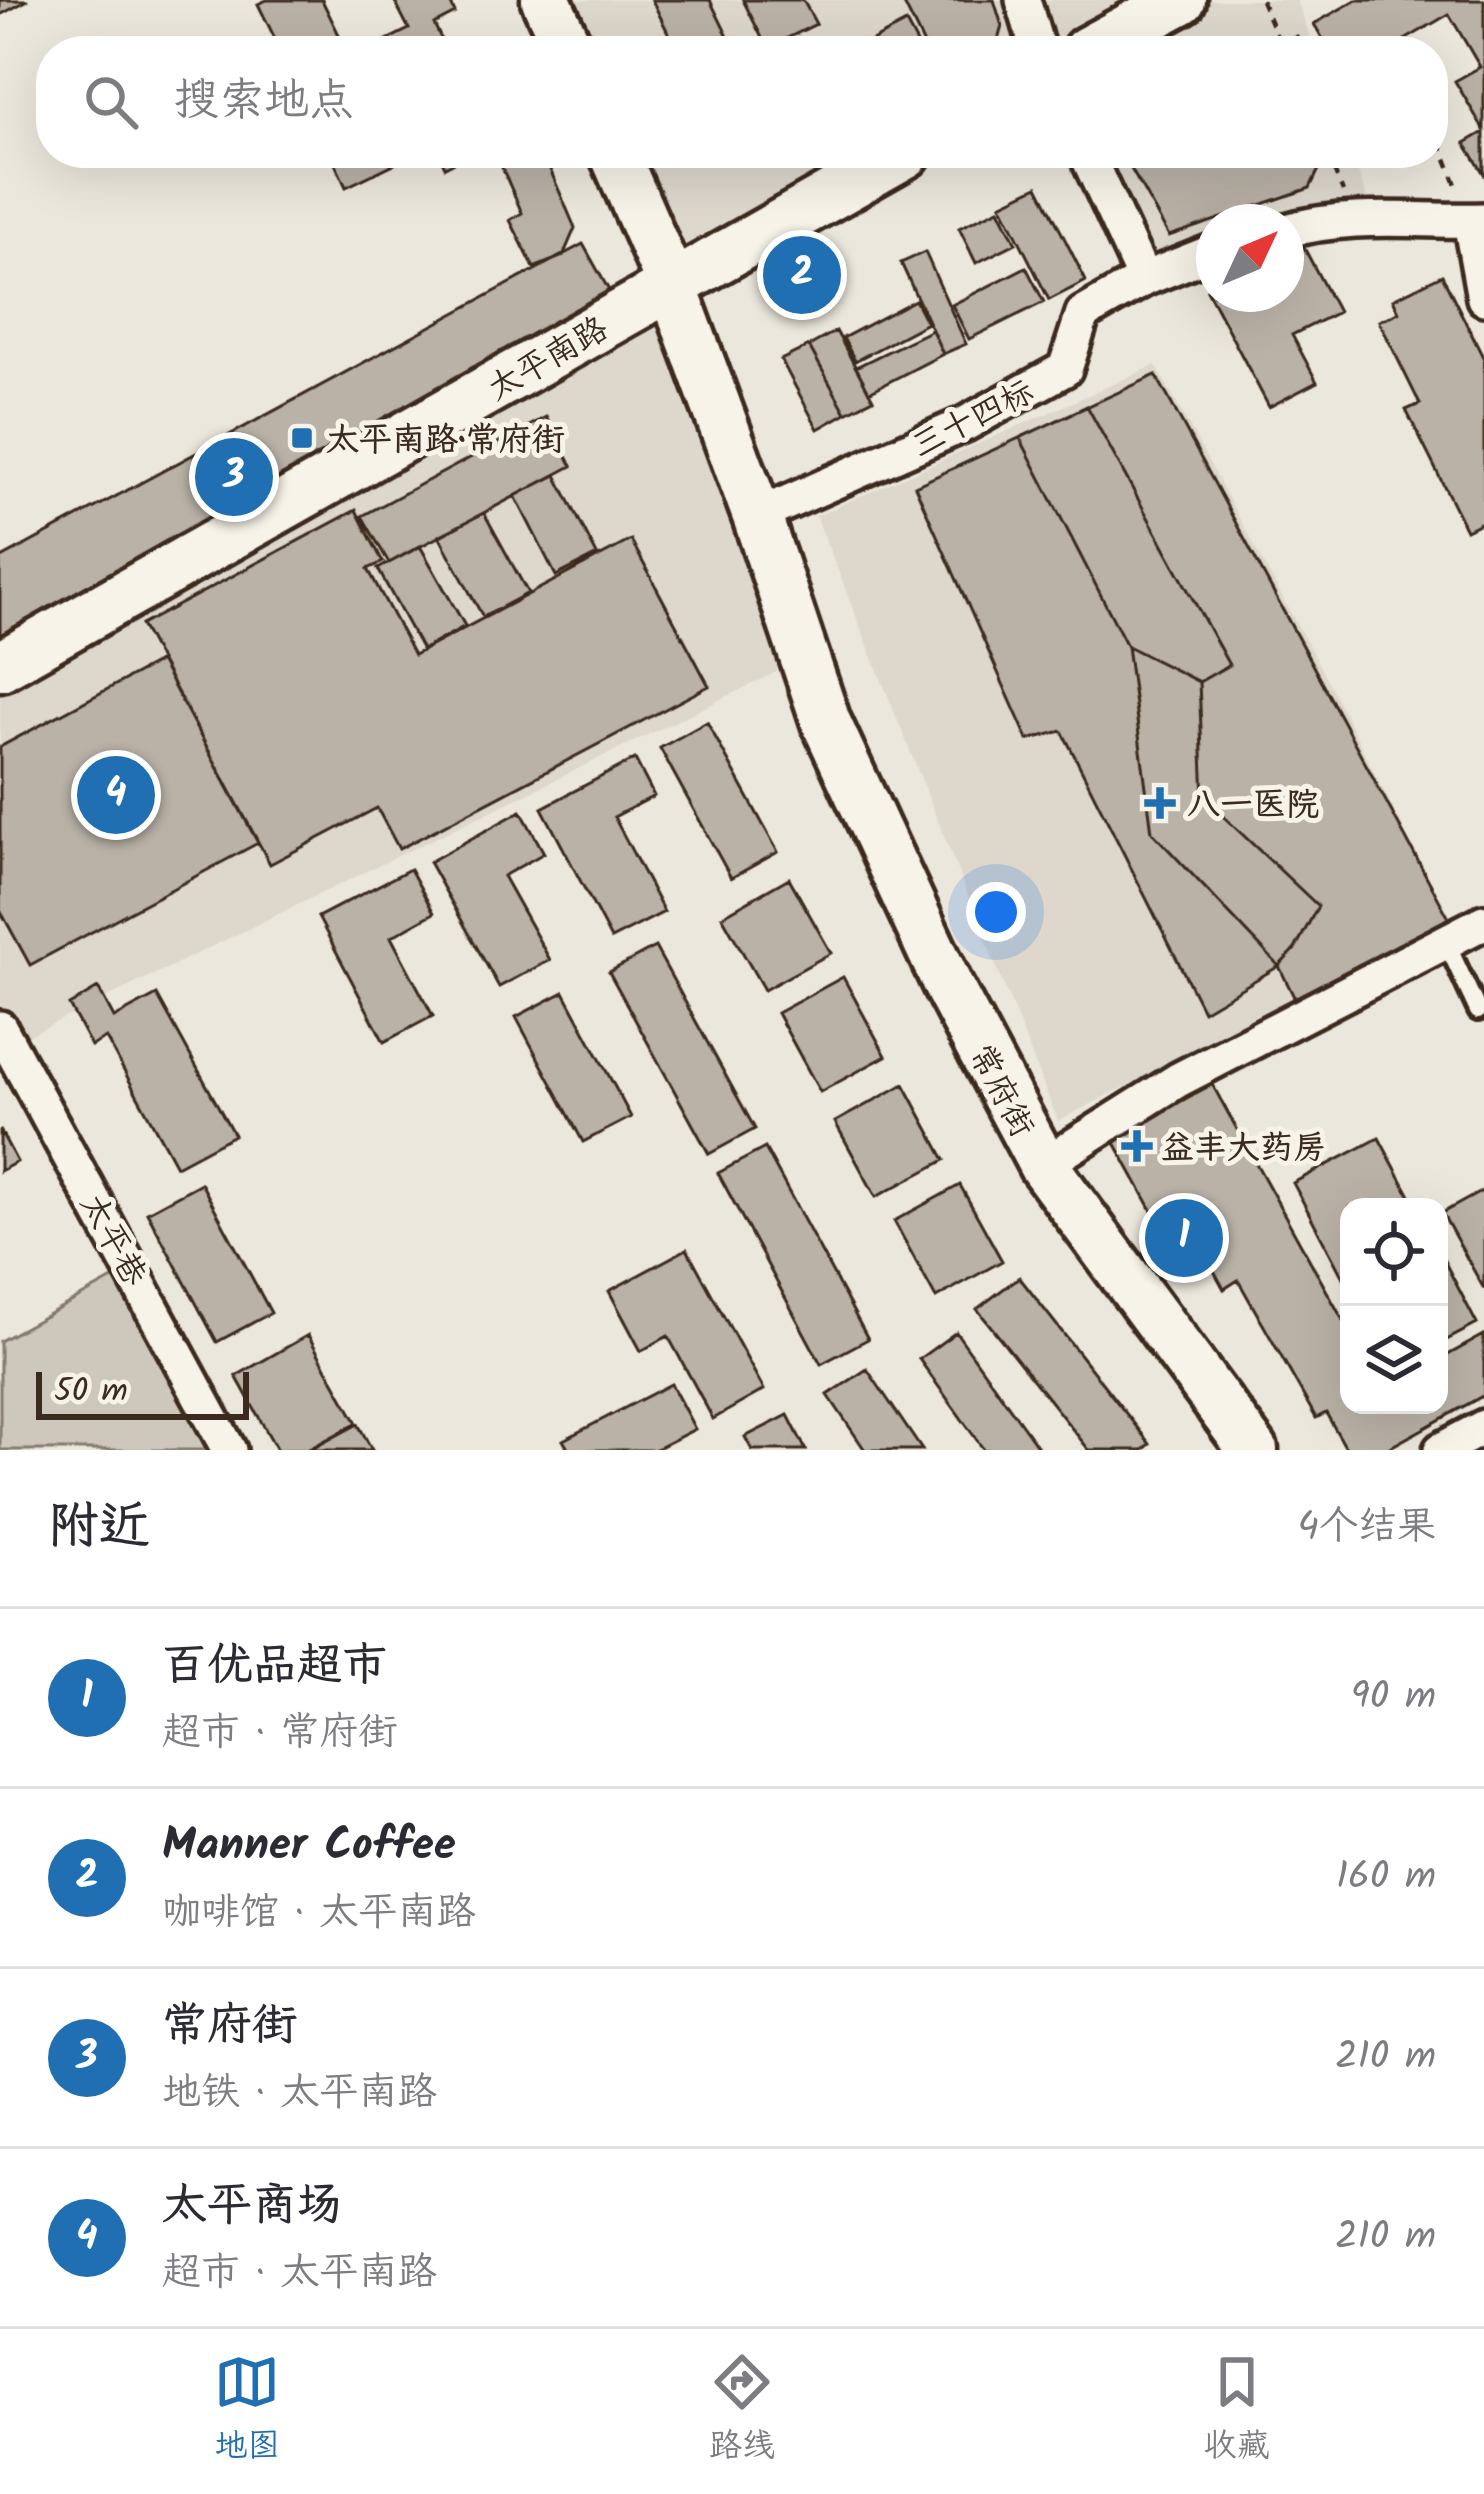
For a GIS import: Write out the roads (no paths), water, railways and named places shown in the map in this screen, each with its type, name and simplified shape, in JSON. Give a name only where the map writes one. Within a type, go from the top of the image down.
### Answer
[{"type":"main road","points":[[546,0],[562,36]]},
{"type":"main road","points":[[1115,36],[1181,0]]},
{"type":"main road","name":"常府街","points":[[621,168],[672,286],[826,722],[949,988],[1043,1166],[1252,1450]]},
{"type":"main road","name":"太平南路","points":[[0,667],[880,168]]},
{"type":"street","points":[[1023,0],[1034,36]]},
{"type":"street","points":[[1093,168],[1144,279]]},
{"type":"street","points":[[1304,228],[1355,219],[1477,220],[1484,298]]},
{"type":"street","name":"三十四标","points":[[757,516],[965,424],[1065,369],[1084,314],[1144,279],[1196,258]]},
{"type":"street","points":[[1043,1166],[1178,1081],[1484,922]]},
{"type":"street","name":"太平巷","points":[[0,1028],[230,1450]]},
{"type":"street","points":[[1442,1450],[1484,1427]]},
{"type":"lane","points":[[1445,942],[1478,1011]]},
{"type":"place","name":"Manner Coffee","points":[[802,275]]},
{"type":"place","name":"太平南路·常府街","points":[[302,438]]},
{"type":"place","name":"常府街","points":[[234,477]]},
{"type":"place","name":"太平商场","points":[[116,795]]},
{"type":"place","name":"八一医院","points":[[1160,803]]},
{"type":"place","name":"益丰大药房","points":[[1137,1146]]},
{"type":"place","name":"百优品超市","points":[[1184,1238]]}]
